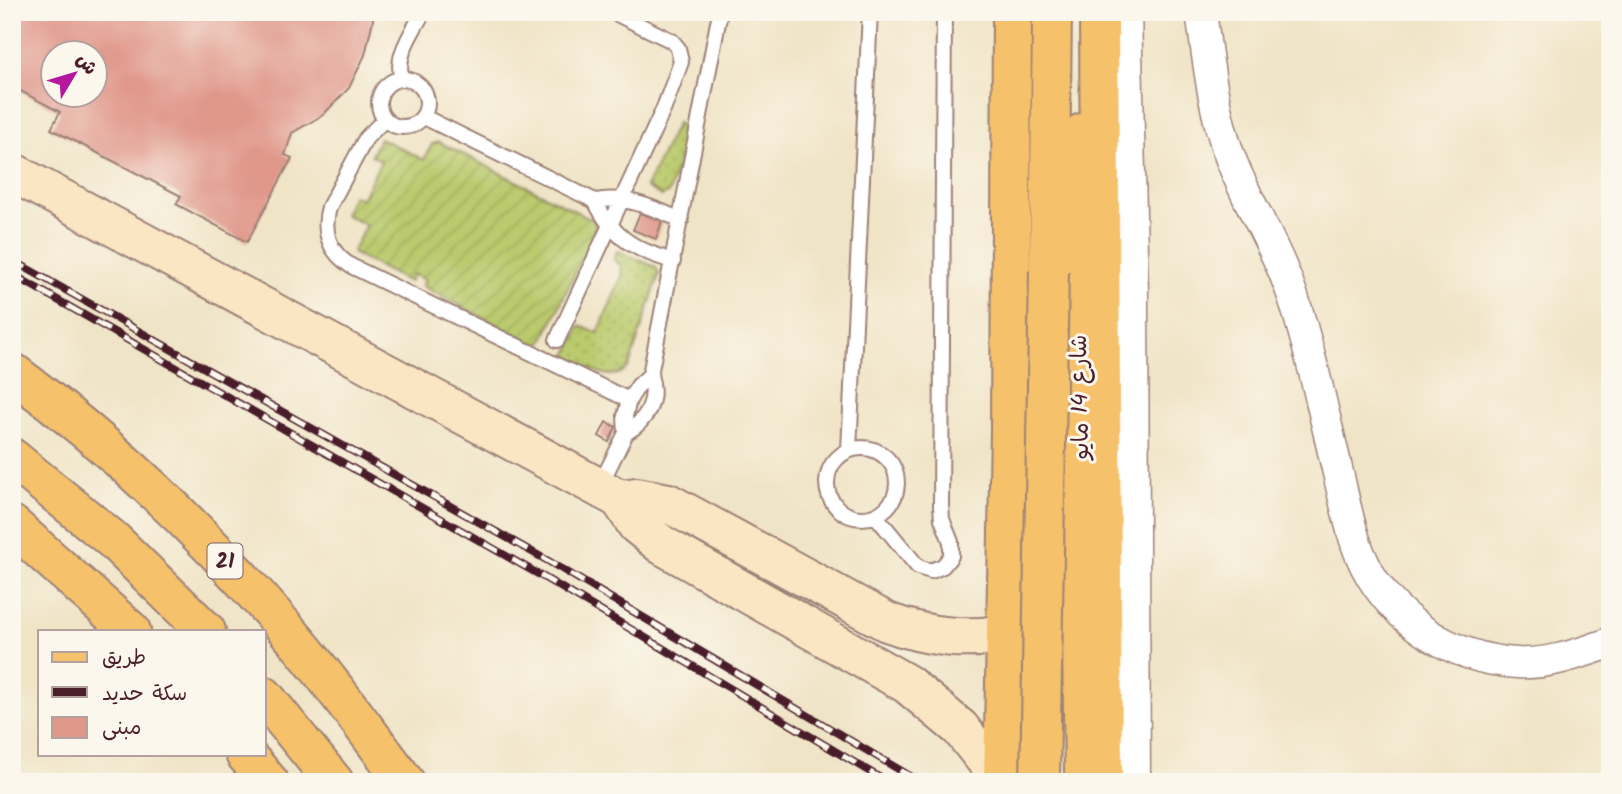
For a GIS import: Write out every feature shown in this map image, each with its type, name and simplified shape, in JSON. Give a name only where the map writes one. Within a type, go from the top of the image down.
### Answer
[{"type":"main road","points":[[1003,782],[1012,12]]},
{"type":"main road","points":[[1040,782],[1052,12]]},
{"type":"main road","name":"شارع 14 مايو","points":[[1084,782],[1077,325],[1085,12]]},
{"type":"main road","points":[[1099,12],[1103,782]]},
{"type":"main road","points":[[1010,310],[1014,321],[1033,338],[1057,339],[1068,334],[1077,325]]},
{"type":"main road","name":"21","points":[[12,372],[58,406],[125,465],[241,578],[295,639],[405,782]]},
{"type":"main road","points":[[12,458],[113,540],[205,630]]},
{"type":"main road","points":[[12,524],[130,630]]},
{"type":"main road","points":[[266,698],[334,782]]},
{"type":"main road","points":[[247,756],[269,782]]},
{"type":"street","points":[[1126,12],[1133,293],[1135,782]]},
{"type":"street","points":[[1201,12],[1214,103],[1230,156],[1266,232],[1294,301],[1360,555],[1380,590],[1407,620],[1441,643],[1478,657],[1518,663],[1558,660],[1610,643]]},
{"type":"street","points":[[12,172],[610,493],[668,503],[887,622],[934,636],[982,638],[1006,634]]},
{"type":"street","points":[[610,493],[649,536],[907,684],[960,728],[1003,782]]},
{"type":"street","points":[[737,587],[759,552]]},
{"type":"lane","points":[[402,79],[402,54],[423,12]]},
{"type":"lane","points":[[557,340],[664,108],[680,67],[678,48],[672,41],[613,12]]},
{"type":"lane","points":[[849,450],[870,12]]},
{"type":"lane","points":[[876,516],[918,567],[931,571],[943,566],[951,556],[951,542],[942,519],[941,506],[944,12]]},
{"type":"lane","points":[[625,433],[640,423],[650,409],[653,392],[650,375],[718,13]]},
{"type":"lane","points":[[393,80],[411,80],[425,91],[428,108],[424,117],[409,127],[400,128],[385,119],[379,102],[380,93],[393,80]]},
{"type":"lane","points":[[424,117],[595,201],[621,199],[646,205],[681,220]]},
{"type":"lane","points":[[385,119],[366,138],[329,207],[327,236],[336,254],[351,266],[629,400]]},
{"type":"lane","points":[[595,201],[610,226],[635,247],[673,261]]},
{"type":"lane","points":[[610,493],[625,433],[629,400],[638,386],[650,375]]},
{"type":"lane","points":[[865,448],[880,453],[891,463],[897,478],[896,494],[888,507],[876,516],[860,519],[845,514],[833,503],[828,489],[829,473],[836,459],[849,450],[865,448]]},
{"type":"green space","points":[[677,123],[689,129],[669,192],[662,196],[646,187]]},
{"type":"green space","points":[[380,138],[424,160],[432,144],[439,142],[595,221],[596,229],[542,343],[534,344],[422,286],[425,280],[413,274],[409,282],[352,253],[366,225],[344,214],[353,195],[362,199],[381,161],[371,155]]},
{"type":"green space","points":[[617,251],[656,267],[659,275],[629,366],[615,375],[590,369],[567,356],[580,326],[598,333],[622,276],[621,266],[614,259]]},
{"type":"building","points":[[23,12],[373,12],[365,55],[349,88],[323,115],[292,133],[285,155],[292,158],[247,242],[176,204],[181,196],[51,129],[60,112],[52,108],[108,108],[108,38],[38,38],[38,100],[15,88],[12,93],[12,30]]},
{"type":"building","points":[[640,213],[662,221],[656,239],[633,230]]},
{"type":"building","points":[[606,422],[616,427],[609,442],[599,436]]},
{"type":"railway","points":[[12,260],[550,562],[920,782]]},
{"type":"railway","points":[[12,274],[545,578],[887,782]]}]
